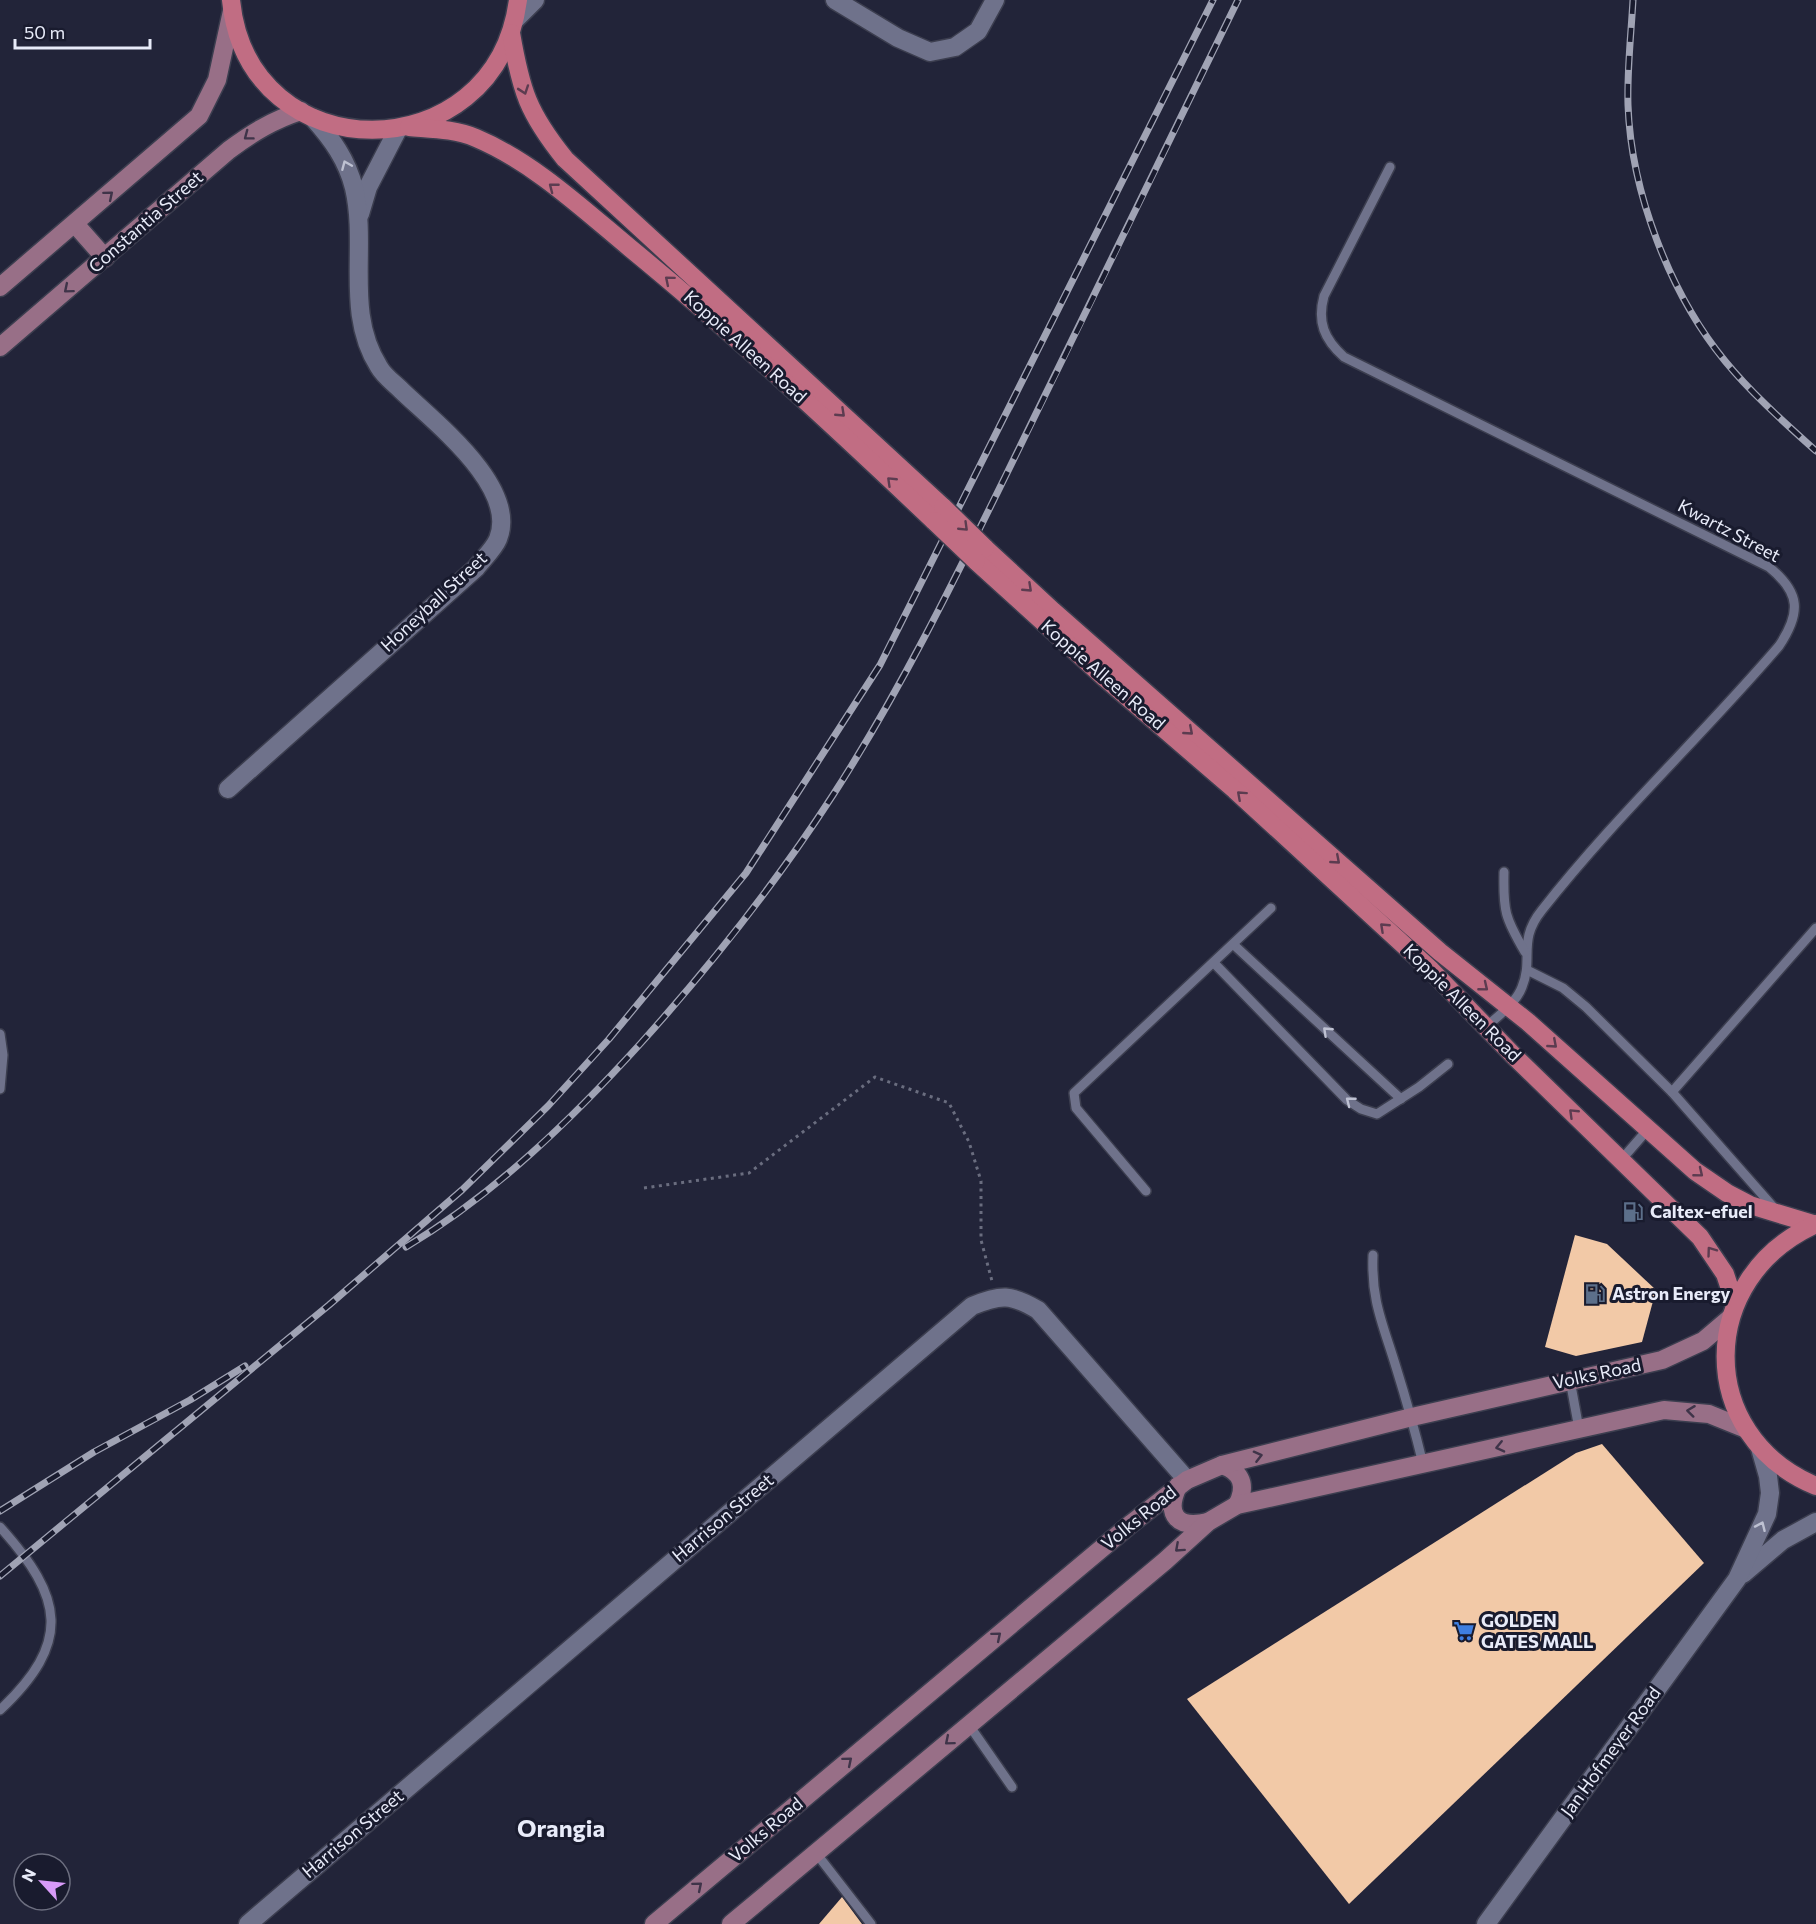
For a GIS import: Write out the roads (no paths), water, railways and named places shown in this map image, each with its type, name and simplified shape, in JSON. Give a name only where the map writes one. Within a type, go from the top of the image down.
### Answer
[{"type":"main road","points":[[404,128],[447,111],[479,86],[503,52],[513,26],[518,0]]},
{"type":"main road","points":[[231,6],[238,36],[249,59],[280,97],[307,115]]},
{"type":"main road","name":"Koppie Alleen Road","points":[[513,26],[518,72],[534,118],[565,159],[980,554],[1105,678],[1235,790],[1431,970],[1486,1027],[1700,1236],[1725,1274],[1733,1311]]},
{"type":"main road","name":"Koppie Alleen Road","points":[[307,115],[355,130],[404,128],[453,130],[500,149],[544,179],[727,328],[938,514]]},
{"type":"main road","name":"Koppie Alleen Road","points":[[980,554],[1053,611],[1440,952],[1508,1006],[1649,1128],[1695,1171],[1727,1193],[1750,1205],[1816,1225]]},
{"type":"main road","points":[[1816,1225],[1790,1238],[1767,1256],[1754,1270],[1733,1311],[1726,1341],[1727,1375],[1736,1409],[1746,1429],[1760,1448],[1778,1465],[1816,1486]]},
{"type":"street","points":[[513,26],[535,0]]},
{"type":"street","points":[[835,0],[898,38],[930,52],[955,46],[978,31],[995,0]]},
{"type":"street","points":[[0,287],[199,116],[217,81],[231,6]]},
{"type":"street","name":"Honeyball Street","points":[[228,789],[476,568],[498,540],[502,511],[493,490],[467,454],[380,370],[369,350],[359,313],[358,222],[354,190],[341,153],[307,115]]},
{"type":"street","name":"Constantia Street","points":[[0,347],[256,130],[278,118],[307,115]]},
{"type":"street","name":"Honeyball Street","points":[[358,222],[368,187],[404,128]]},
{"type":"street","points":[[75,224],[105,258]]},
{"type":"street","name":"Harrison Street","points":[[248,1924],[972,1306],[996,1296],[1020,1299],[1038,1310],[1183,1483]]},
{"type":"street","name":"Volks Road","points":[[654,1924],[1183,1483],[1221,1465],[1412,1417],[1662,1360],[1703,1341],[1733,1311]]},
{"type":"street","points":[[731,1924],[1165,1561],[1208,1522],[1237,1505],[1664,1410],[1683,1409],[1709,1414],[1746,1429]]},
{"type":"street","name":"Jan Hofmeyer Road","points":[[1486,1924],[1737,1579],[1767,1514],[1770,1493],[1760,1448]]},
{"type":"street","points":[[1221,1465],[1235,1471],[1241,1480],[1243,1488],[1237,1505]]},
{"type":"street","points":[[1183,1483],[1172,1504],[1173,1513],[1178,1520],[1194,1525],[1208,1522]]},
{"type":"street","name":"Jan Hofmeyer Road","points":[[1737,1579],[1783,1540],[1816,1522]]},
{"type":"lane","name":"Kwartz Street","points":[[1390,167],[1324,296],[1321,320],[1327,340],[1334,348],[1344,357],[1769,567],[1790,588],[1793,601],[1792,626],[1779,646],[1580,864],[1540,912],[1529,931],[1525,952],[1527,970],[1522,989],[1486,1027]]},
{"type":"lane","points":[[1504,872],[1504,911],[1507,922],[1525,952]]},
{"type":"lane","points":[[1146,1191],[1076,1108],[1074,1094],[1144,1025],[1234,945],[1271,908]]},
{"type":"lane","points":[[1672,1092],[1816,928]]},
{"type":"lane","points":[[1234,945],[1401,1099]]},
{"type":"lane","points":[[1214,963],[1347,1100],[1361,1109],[1377,1114],[1448,1064]]},
{"type":"lane","points":[[1527,970],[1563,988],[1672,1092],[1779,1214]]},
{"type":"lane","points":[[0,1034],[3,1065],[0,1089]]},
{"type":"lane","points":[[1622,1159],[1649,1128]]},
{"type":"lane","points":[[1373,1255],[1372,1283],[1377,1315],[1412,1417],[1423,1464]]},
{"type":"lane","points":[[1570,1380],[1579,1429]]},
{"type":"lane","points":[[0,1527],[43,1585],[52,1633],[44,1660],[0,1710]]},
{"type":"lane","points":[[969,1725],[1012,1788]]},
{"type":"lane","points":[[816,1853],[871,1924]]},
{"type":"railway","points":[[0,1576],[329,1305],[462,1190],[548,1106],[609,1039],[746,873],[880,665],[1213,0]]},
{"type":"railway","points":[[406,1247],[439,1226],[501,1179],[531,1154],[588,1099],[693,984],[766,892],[811,828],[880,717],[946,596],[1238,0]]},
{"type":"railway","points":[[1633,0],[1628,92],[1631,138],[1637,172],[1657,240],[1687,305],[1725,361],[1757,397],[1816,451]]},
{"type":"railway","points":[[0,1511],[94,1452],[190,1400],[245,1366]]},
{"type":"place","name":"Caltex-efuel","points":[[1633,1212]]},
{"type":"place","name":"Astron Energy","points":[[1595,1294]]},
{"type":"place","name":"GOLDEN GATES MALL","points":[[1464,1631]]},
{"type":"district","name":"Orangia","points":[[561,1829]]}]
